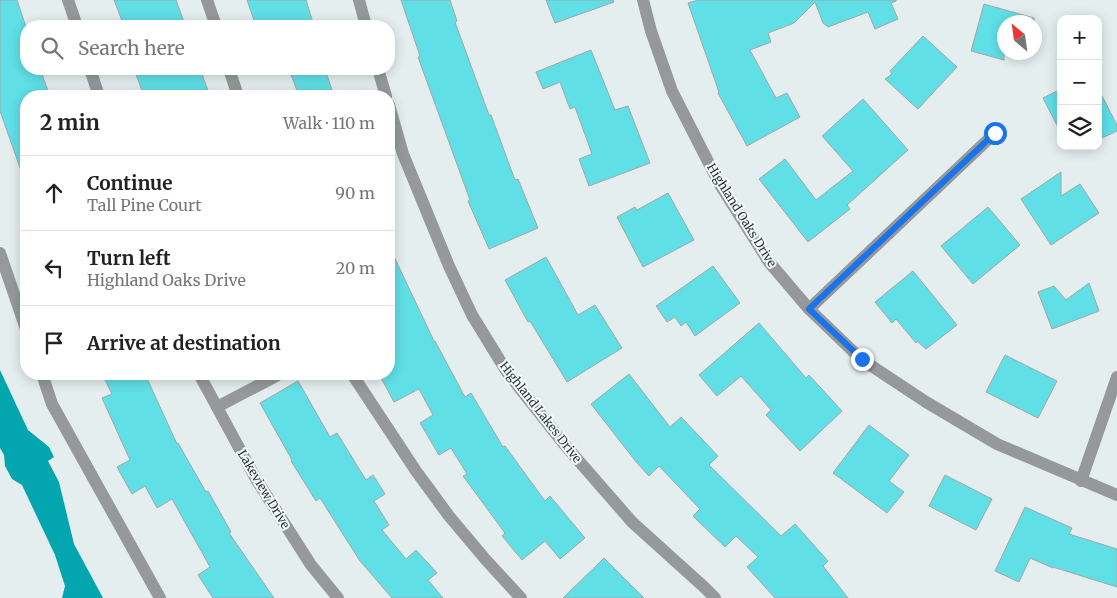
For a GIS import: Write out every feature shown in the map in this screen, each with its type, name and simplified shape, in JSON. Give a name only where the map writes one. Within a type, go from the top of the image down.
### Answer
[{"type":"street","points":[[68,0],[75,20]]},
{"type":"street","points":[[207,0],[214,20]]},
{"type":"street","points":[[359,0],[364,20]]},
{"type":"street","name":"Highland Oaks Drive","points":[[643,0],[651,31],[672,91],[719,183],[769,262],[809,309],[862,359],[926,402],[997,444],[1117,495]]},
{"type":"street","points":[[92,75],[97,90]]},
{"type":"street","points":[[231,75],[236,90]]},
{"type":"street","points":[[380,75],[384,90]]},
{"type":"street","name":"Highland Lakes Drive","points":[[395,126],[403,154],[449,266],[472,315],[508,372],[564,444],[632,522],[715,598]]},
{"type":"street","points":[[809,309],[995,133]]},
{"type":"street","points":[[0,253],[20,311]]},
{"type":"street","points":[[1081,481],[1117,377]]},
{"type":"street","points":[[44,380],[52,404],[160,598]]},
{"type":"street","name":"Lakeview Drive","points":[[202,380],[256,478],[310,564],[338,598]]},
{"type":"street","points":[[216,407],[268,380]]},
{"type":"street","points":[[356,380],[448,516],[521,598]]},
{"type":"water","points":[[0,370],[28,430],[49,447],[54,457],[48,461],[59,482],[74,544],[103,598],[62,598],[65,586],[55,555],[22,485],[12,479],[5,466],[4,455],[0,448]]},
{"type":"building","points":[[0,0],[17,0],[24,20],[20,20],[20,75],[42,75],[48,90],[20,90],[20,168],[0,111]]},
{"type":"building","points":[[114,0],[176,0],[183,20],[122,20]]},
{"type":"building","points":[[247,0],[306,0],[312,20],[254,20]]},
{"type":"building","points":[[401,0],[450,0],[457,21],[455,22],[489,115],[491,115],[515,180],[518,179],[538,228],[489,249],[468,201],[470,200],[418,57],[420,56]]},
{"type":"building","points":[[546,0],[613,0],[614,2],[555,23]]},
{"type":"building","points":[[698,0],[896,0],[891,3],[898,19],[875,29],[868,12],[828,27],[823,23],[815,2],[794,23],[768,33],[771,42],[750,50],[776,98],[787,93],[800,117],[747,146],[718,93],[688,3]]},
{"type":"building","points":[[984,4],[1023,15],[997,15],[997,58],[971,51]]},
{"type":"building","points":[[923,36],[957,67],[918,109],[885,79],[892,74],[890,71]]},
{"type":"building","points":[[591,50],[615,110],[628,106],[650,163],[589,186],[579,159],[592,154],[575,107],[570,109],[560,82],[543,89],[536,72]]},
{"type":"building","points":[[136,75],[202,75],[208,90],[142,90]]},
{"type":"building","points":[[291,75],[327,75],[332,90],[297,90]]},
{"type":"building","points":[[1057,91],[1057,125],[1043,98]]},
{"type":"building","points":[[1102,96],[1117,125],[1117,131],[1102,138]]},
{"type":"building","points":[[863,99],[908,150],[847,205],[850,209],[808,242],[759,179],[785,159],[816,200],[853,171],[822,136]]},
{"type":"building","points":[[1061,172],[1061,196],[1080,184],[1099,213],[1051,245],[1021,199]]},
{"type":"building","points":[[668,193],[694,240],[643,267],[617,217],[635,207],[637,210]]},
{"type":"building","points":[[988,207],[1020,245],[973,284],[941,246]]},
{"type":"building","points":[[546,257],[578,315],[595,305],[622,348],[567,382],[530,321],[528,322],[505,280]]},
{"type":"building","points":[[395,259],[434,341],[465,397],[471,393],[503,447],[505,446],[545,501],[550,496],[585,538],[560,559],[545,541],[522,560],[502,536],[505,533],[463,476],[467,474],[451,448],[439,455],[420,423],[433,415],[419,389],[394,402],[382,380],[395,380]]},
{"type":"building","points":[[713,266],[740,303],[695,336],[686,322],[681,326],[675,317],[667,322],[656,306]]},
{"type":"building","points":[[913,271],[957,325],[926,349],[917,341],[916,343],[896,319],[892,323],[875,302]]},
{"type":"building","points":[[1089,283],[1099,311],[1052,329],[1038,292],[1054,286],[1066,300]]},
{"type":"building","points":[[759,323],[806,378],[809,375],[842,411],[800,451],[766,415],[771,410],[741,376],[717,396],[699,375]]},
{"type":"building","points":[[1005,355],[1057,381],[1038,418],[986,392]]},
{"type":"building","points":[[629,374],[670,427],[681,417],[718,456],[709,465],[781,536],[795,524],[828,561],[823,566],[848,598],[775,598],[747,567],[758,557],[736,536],[725,547],[693,516],[700,509],[659,466],[649,476],[591,404]]},
{"type":"building","points":[[105,380],[148,380],[177,444],[206,492],[208,491],[231,532],[229,533],[274,598],[213,598],[198,575],[210,567],[172,499],[157,508],[145,486],[132,494],[117,467],[130,460],[102,398],[112,394]]},
{"type":"building","points":[[298,381],[330,437],[337,433],[366,480],[373,475],[385,494],[374,501],[389,525],[382,530],[406,559],[416,550],[437,573],[428,580],[443,598],[392,598],[360,561],[320,498],[316,501],[291,461],[260,403]]},
{"type":"building","points":[[869,425],[909,455],[889,481],[904,492],[887,513],[833,473]]},
{"type":"building","points":[[945,475],[992,499],[976,530],[929,506]]},
{"type":"building","points":[[1025,507],[1072,528],[1069,534],[1117,549],[1117,587],[1053,568],[1030,558],[1019,582],[995,571]]},
{"type":"building","points":[[604,558],[644,598],[563,598],[597,565]]},
{"type":"route","points":[[862,359],[809,309],[995,133]]}]
